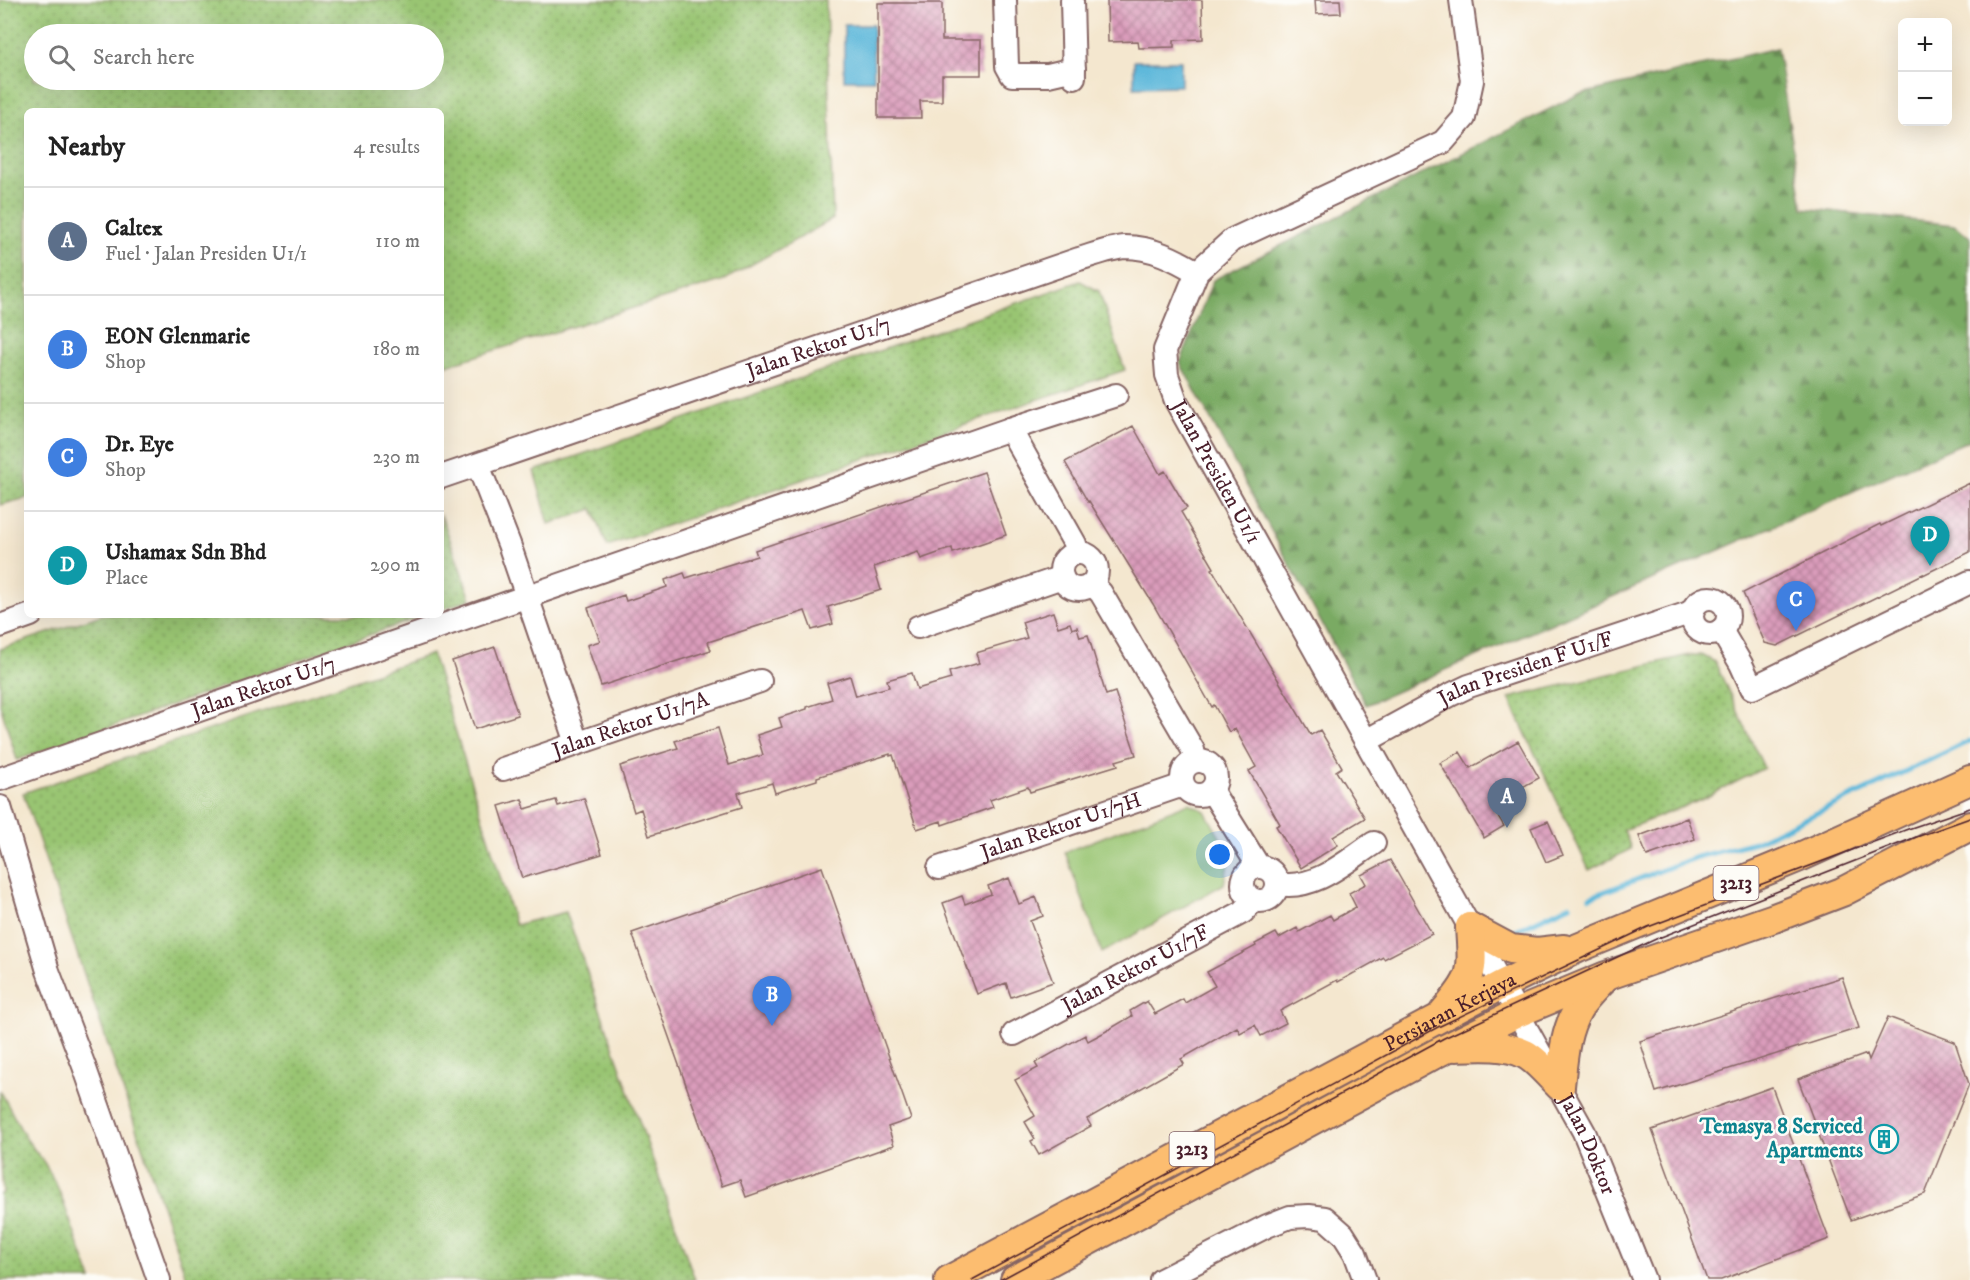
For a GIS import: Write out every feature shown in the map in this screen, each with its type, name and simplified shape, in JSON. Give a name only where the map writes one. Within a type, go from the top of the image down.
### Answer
[{"type":"main road","name":"Persiaran Kerjaya","points":[[949,1280],[1501,985],[1578,948],[1802,856],[1970,780]]},
{"type":"main road","points":[[1727,886],[1779,883],[1805,875],[1970,800]]},
{"type":"main road","name":"Persiaran Kerjaya","points":[[1015,1280],[1448,1047],[1517,1013],[1606,976],[1842,892],[1970,826]]},
{"type":"main road","points":[[1842,892],[1887,876],[1970,840]]},
{"type":"main road","points":[[1470,927],[1511,949],[1537,952],[1578,948]]},
{"type":"main road","points":[[1436,1021],[1465,988],[1470,977],[1473,961],[1470,927]]},
{"type":"main road","points":[[1560,1086],[1565,1042],[1573,1019],[1579,1007],[1606,976]]},
{"type":"main road","points":[[1448,1047],[1495,1047],[1526,1054],[1560,1086]]},
{"type":"street","points":[[1005,0],[1007,66],[1012,75],[1074,73],[1072,0]]},
{"type":"street","name":"Jalan Presiden U1/1","points":[[1461,0],[1472,81],[1464,118],[1443,142],[1232,240],[1197,272],[1165,350],[1167,375],[1176,401],[1517,1013]]},
{"type":"street","name":"Jalan Rektor U1/7","points":[[444,476],[1079,259],[1124,247],[1149,250],[1169,256],[1197,272]]},
{"type":"street","name":"Jalan Rektor U1/7","points":[[0,779],[1010,429],[1116,395]]},
{"type":"street","points":[[1010,429],[1076,544],[1077,553]]},
{"type":"street","points":[[478,465],[577,743]]},
{"type":"street","points":[[1077,553],[1087,555],[1095,563],[1097,574],[1092,584],[1081,589],[1069,587],[1062,577],[1061,567],[1071,555],[1077,553]]},
{"type":"street","points":[[918,627],[1062,577]]},
{"type":"street","name":"Jalan Presiden F U1/F","points":[[1366,741],[1469,686],[1692,612],[1694,623],[1701,632],[1711,634],[1721,630],[1752,688],[1970,582]]},
{"type":"street","points":[[1092,584],[1101,593],[1193,750],[1195,761]]},
{"type":"street","points":[[0,626],[24,617]]},
{"type":"street","name":"Jalan Rektor U1/7A","points":[[503,769],[760,681]]},
{"type":"street","points":[[1195,761],[1206,762],[1214,770],[1216,781],[1211,790],[1206,793],[1196,795],[1186,790],[1183,785],[1184,770],[1186,766],[1195,761]]},
{"type":"street","name":"Jalan Rektor U1/7H","points":[[939,868],[1183,785]]},
{"type":"street","points":[[1211,790],[1259,867]]},
{"type":"street","points":[[0,807],[48,971],[159,1280]]},
{"type":"street","points":[[1278,884],[1290,886],[1321,878],[1374,843]]},
{"type":"street","points":[[1259,867],[1270,869],[1278,884],[1277,889],[1265,901],[1254,900],[1245,893],[1243,881],[1249,871],[1259,867]]},
{"type":"street","name":"Jalan Rektor U1/7F","points":[[1014,1034],[1243,912],[1254,900]]},
{"type":"street","name":"Jalan Doktor","points":[[1517,1013],[1560,1086],[1588,1140],[1644,1280]]},
{"type":"street","points":[[1161,1280],[1267,1226],[1290,1217],[1309,1216],[1325,1218],[1344,1234],[1355,1253],[1365,1280]]},
{"type":"green space","points":[[0,0],[826,0],[833,219],[724,280],[444,366],[444,108],[24,108],[24,499],[0,505]]},
{"type":"green space","points":[[1777,48],[1803,208],[1954,225],[1970,237],[1970,440],[1366,705],[1180,363],[1213,280],[1577,95]]},
{"type":"green space","points":[[1080,281],[1099,291],[1125,370],[607,546],[593,509],[549,524],[534,471]]},
{"type":"green space","points":[[444,523],[471,599],[444,609]]},
{"type":"green space","points":[[92,618],[418,618],[17,760],[0,705],[0,649]]},
{"type":"green space","points":[[432,654],[515,925],[566,912],[695,1280],[187,1280],[23,793]]},
{"type":"green space","points":[[1689,655],[1702,655],[1715,662],[1764,768],[1701,800],[1624,830],[1631,849],[1589,870],[1509,698]]},
{"type":"green space","points":[[1189,803],[1205,811],[1230,855],[1224,884],[1102,953],[1065,852]]},
{"type":"green space","points":[[0,1090],[25,1137],[45,1164],[58,1188],[92,1280],[0,1280],[0,1194],[3,1193]]},
{"type":"water","points":[[844,25],[873,25],[874,80],[844,80]]},
{"type":"water","points":[[1134,61],[1181,61],[1181,86],[1134,87]]},
{"type":"building","points":[[1107,0],[1202,0],[1203,39],[1174,40],[1174,47],[1139,48],[1138,41],[1108,42]]},
{"type":"building","points":[[1315,0],[1340,0],[1341,13],[1316,14]]},
{"type":"building","points":[[878,3],[942,3],[942,40],[981,40],[981,75],[942,75],[942,101],[920,101],[921,118],[878,118]]},
{"type":"building","points":[[1133,426],[1160,474],[1165,471],[1187,508],[1181,512],[1214,568],[1212,569],[1311,735],[1320,730],[1342,767],[1336,771],[1365,818],[1333,837],[1338,845],[1301,868],[1276,826],[1280,824],[1249,771],[1256,767],[1235,729],[1229,732],[1214,705],[1212,707],[1153,604],[1065,462]]},
{"type":"building","points":[[984,472],[1006,535],[953,553],[952,548],[921,559],[918,552],[874,567],[881,590],[828,607],[833,624],[812,630],[805,611],[708,642],[711,650],[601,686],[587,645],[600,641],[588,608],[624,595],[626,601],[667,587],[665,580],[684,573],[686,578],[757,556],[755,550]]},
{"type":"building","points":[[1970,483],[1970,552],[1777,646],[1765,643],[1743,593],[1880,524],[1881,526]]},
{"type":"building","points":[[1053,612],[1058,627],[1070,623],[1072,629],[1077,627],[1080,637],[1088,635],[1106,695],[1115,692],[1136,755],[1116,761],[1118,765],[1030,792],[1028,787],[990,800],[993,807],[942,825],[941,821],[917,829],[893,755],[890,756],[890,754],[775,793],[772,783],[738,793],[742,807],[649,836],[641,809],[634,812],[620,766],[678,748],[675,741],[718,728],[729,765],[763,755],[757,735],[782,727],[779,718],[832,699],[827,683],[850,676],[856,696],[889,687],[887,680],[912,673],[917,689],[951,679],[949,672],[979,663],[976,653],[1027,638],[1022,622]]},
{"type":"building","points":[[495,647],[518,715],[475,729],[452,661]]},
{"type":"building","points":[[1518,741],[1539,778],[1491,804],[1504,826],[1484,838],[1440,763],[1460,752],[1470,768]]},
{"type":"building","points":[[584,798],[602,854],[522,878],[499,806],[522,799],[525,809],[556,800],[558,806]]},
{"type":"building","points":[[1687,818],[1695,839],[1647,856],[1639,836]]},
{"type":"building","points":[[1548,821],[1563,855],[1546,862],[1531,828]]},
{"type":"building","points":[[1390,860],[1432,934],[1384,959],[1383,957],[1338,982],[1337,980],[1280,1011],[1286,1023],[1261,1036],[1255,1025],[1240,1033],[1237,1027],[1181,1059],[1184,1064],[1087,1119],[1091,1126],[1039,1155],[1031,1141],[1035,1139],[1025,1122],[1035,1116],[1015,1080],[1038,1068],[1035,1063],[1085,1035],[1088,1041],[1103,1033],[1132,1016],[1130,1011],[1147,1001],[1155,1014],[1183,999],[1185,1003],[1215,986],[1207,972],[1256,946],[1255,944],[1276,933],[1279,938],[1297,928],[1299,932],[1330,915],[1333,920],[1356,907],[1349,893],[1366,884],[1361,875]]},
{"type":"building","points":[[822,867],[911,1119],[888,1127],[894,1145],[746,1197],[740,1180],[722,1186],[632,933]]},
{"type":"building","points":[[1009,878],[1019,904],[1036,897],[1043,916],[1030,921],[1053,982],[1011,997],[1006,983],[977,994],[943,903],[962,896],[965,904],[991,894],[988,886]]},
{"type":"building","points":[[1842,977],[1859,1028],[1656,1092],[1640,1041]]},
{"type":"building","name":"Temasya 8 Serviced Apartments","points":[[1888,1017],[1955,1042],[1969,1084],[1925,1194],[1851,1220],[1798,1079],[1867,1054],[1869,1060]]},
{"type":"building","points":[[1772,1087],[1829,1239],[1721,1280],[1707,1280],[1652,1130]]},
{"type":"waterway","points":[[1590,897],[1697,857],[1755,842],[1970,741]]},
{"type":"waterway","points":[[1514,931],[1570,905]]},
{"type":"tram line","points":[[972,1280],[1438,1027],[1648,927],[1970,808]]},
{"type":"tram line","points":[[1000,1280],[1444,1038],[1656,939],[1970,818]]},
{"type":"place","name":"Ushamax Sdn Bhd","points":[[1930,566]]},
{"type":"place","name":"Dr. Eye","points":[[1796,631]]},
{"type":"place","name":"Caltex","points":[[1507,828]]},
{"type":"place","name":"EON Glenmarie","points":[[772,1026]]},
{"type":"place","name":"Temasya 8 Serviced Apartments","points":[[1884,1139]]}]
